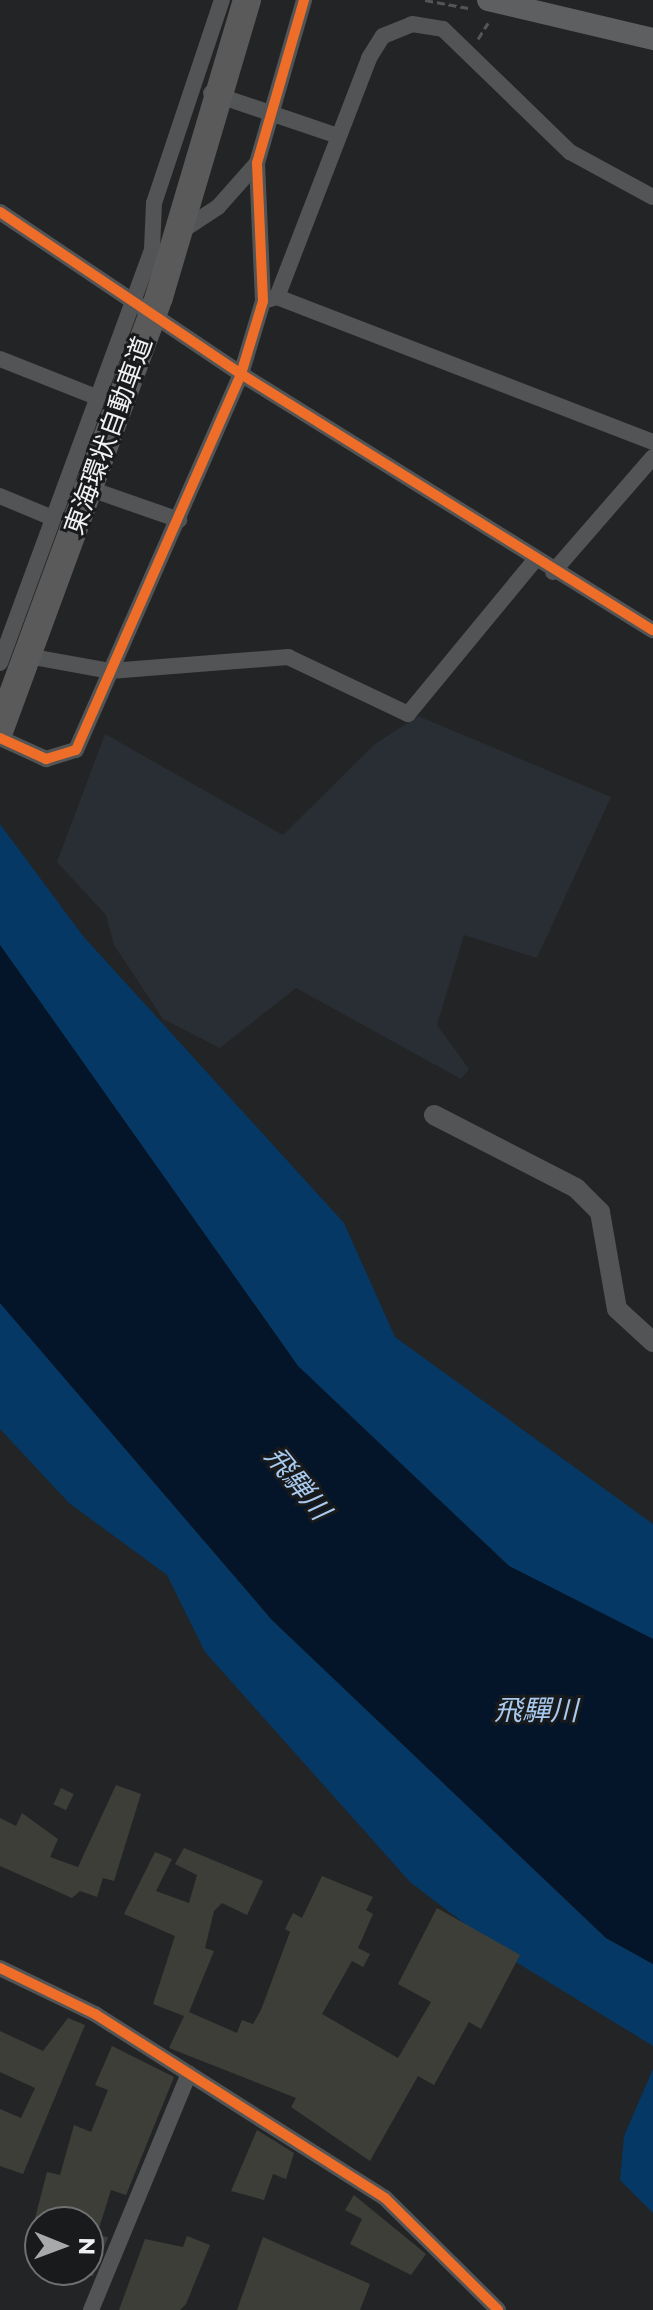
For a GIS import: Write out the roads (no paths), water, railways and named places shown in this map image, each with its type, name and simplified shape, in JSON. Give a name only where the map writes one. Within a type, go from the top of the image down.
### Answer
[{"type":"highway","name":"東海環状自動車道","points":[[0,729],[159,297],[232,2]]},
{"type":"main road","points":[[486,7],[653,39]]},
{"type":"street","points":[[270,299],[257,163],[304,0]]},
{"type":"street","points":[[232,2],[192,87],[154,203],[152,249],[1,655],[110,671],[288,657],[408,714],[534,561]]},
{"type":"street","points":[[0,738],[46,759],[76,750],[179,520],[338,136],[383,36],[412,24],[443,29],[470,48],[570,152],[653,197]]},
{"type":"street","points":[[192,87],[338,136]]},
{"type":"street","points":[[152,249],[218,207],[257,163]]},
{"type":"street","points":[[0,212],[131,306],[534,561],[653,630]]},
{"type":"street","points":[[270,299],[653,442]]},
{"type":"street","points":[[0,359],[96,397]]},
{"type":"street","points":[[553,572],[653,457]]},
{"type":"street","points":[[65,479],[179,520]]},
{"type":"street","points":[[0,496],[50,517]]},
{"type":"street","points":[[434,1115],[576,1188],[600,1212],[617,1309],[653,1342]]},
{"type":"street","points":[[0,1968],[189,2073],[385,2198],[498,2310]]},
{"type":"street","points":[[91,2310],[189,2073]]},
{"type":"water","name":"飛驒川","points":[[0,945],[298,1366],[509,1566],[653,1639],[653,1964],[606,1938],[272,1620],[0,1303]]},
{"type":"water label","name":"飛騨川","points":[[298,1483]]}]
